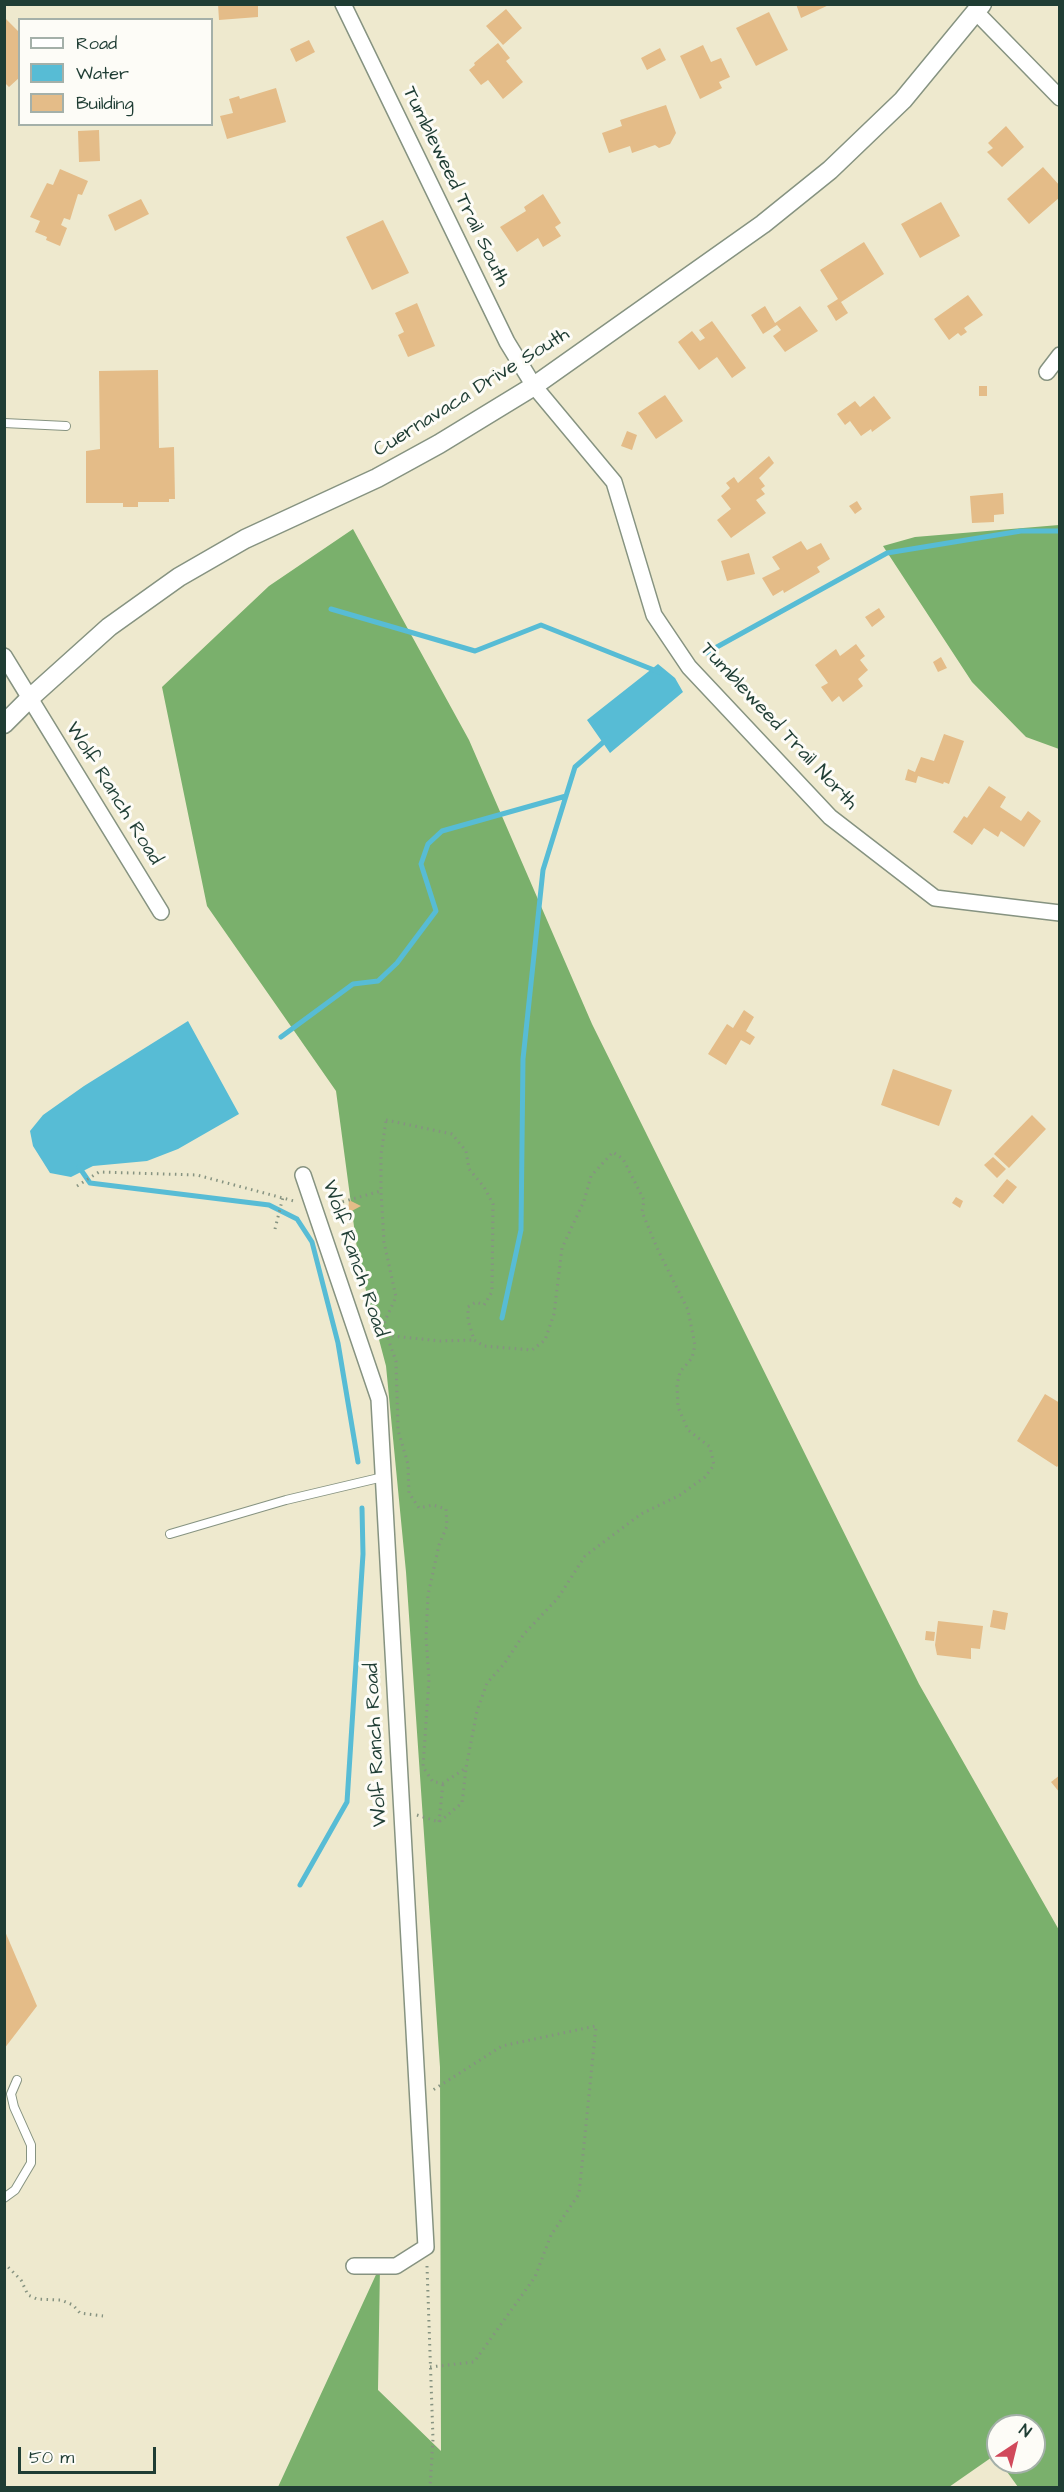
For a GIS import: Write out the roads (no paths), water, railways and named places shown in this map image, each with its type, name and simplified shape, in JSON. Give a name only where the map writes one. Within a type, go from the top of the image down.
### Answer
[{"type":"street","name":"Tumbleweed Trail South","points":[[343,4],[507,342],[534,386]]},
{"type":"street","name":"Cuernavaca Drive South","points":[[4,724],[109,627],[178,577],[245,539],[377,478],[534,386],[763,224],[830,170],[903,100],[979,8]]},
{"type":"street","points":[[979,8],[1059,98]]},
{"type":"street","points":[[1047,372],[1059,355]]},
{"type":"street","name":"Tumbleweed Trail North","points":[[534,386],[614,482],[654,615],[683,658],[830,817],[934,898],[1059,913]]},
{"type":"street","name":"Wolf Ranch Road","points":[[4,656],[161,912]]},
{"type":"street","name":"Wolf Ranch Road","points":[[303,1175],[379,1399],[426,2247],[396,2266],[354,2266]]},
{"type":"lane","points":[[4,423],[66,426]]},
{"type":"lane","points":[[170,1534],[286,1500],[383,1477]]},
{"type":"lane","points":[[4,2198],[15,2190],[31,2163],[31,2145],[14,2107],[11,2094],[17,2080]]},
{"type":"water","points":[[658,664],[675,678],[683,692],[610,753],[587,720]]},
{"type":"water","points":[[188,1021],[239,1114],[178,1149],[147,1161],[93,1166],[71,1177],[50,1173],[33,1146],[30,1131],[43,1115],[84,1086]]},
{"type":"waterway","points":[[706,653],[887,553],[1021,531],[1060,531]]},
{"type":"waterway","points":[[331,609],[475,651],[541,625],[659,672]]},
{"type":"waterway","points":[[502,1318],[521,1230],[523,1059],[543,870],[575,767],[607,739]]},
{"type":"waterway","points":[[281,1037],[353,984],[378,981],[397,963],[436,911],[421,864],[428,844],[442,831],[566,796]]},
{"type":"waterway","points":[[79,1167],[90,1183],[269,1205],[297,1219],[312,1242],[338,1343],[358,1462]]},
{"type":"waterway","points":[[300,1885],[347,1802],[363,1554],[362,1508]]}]
